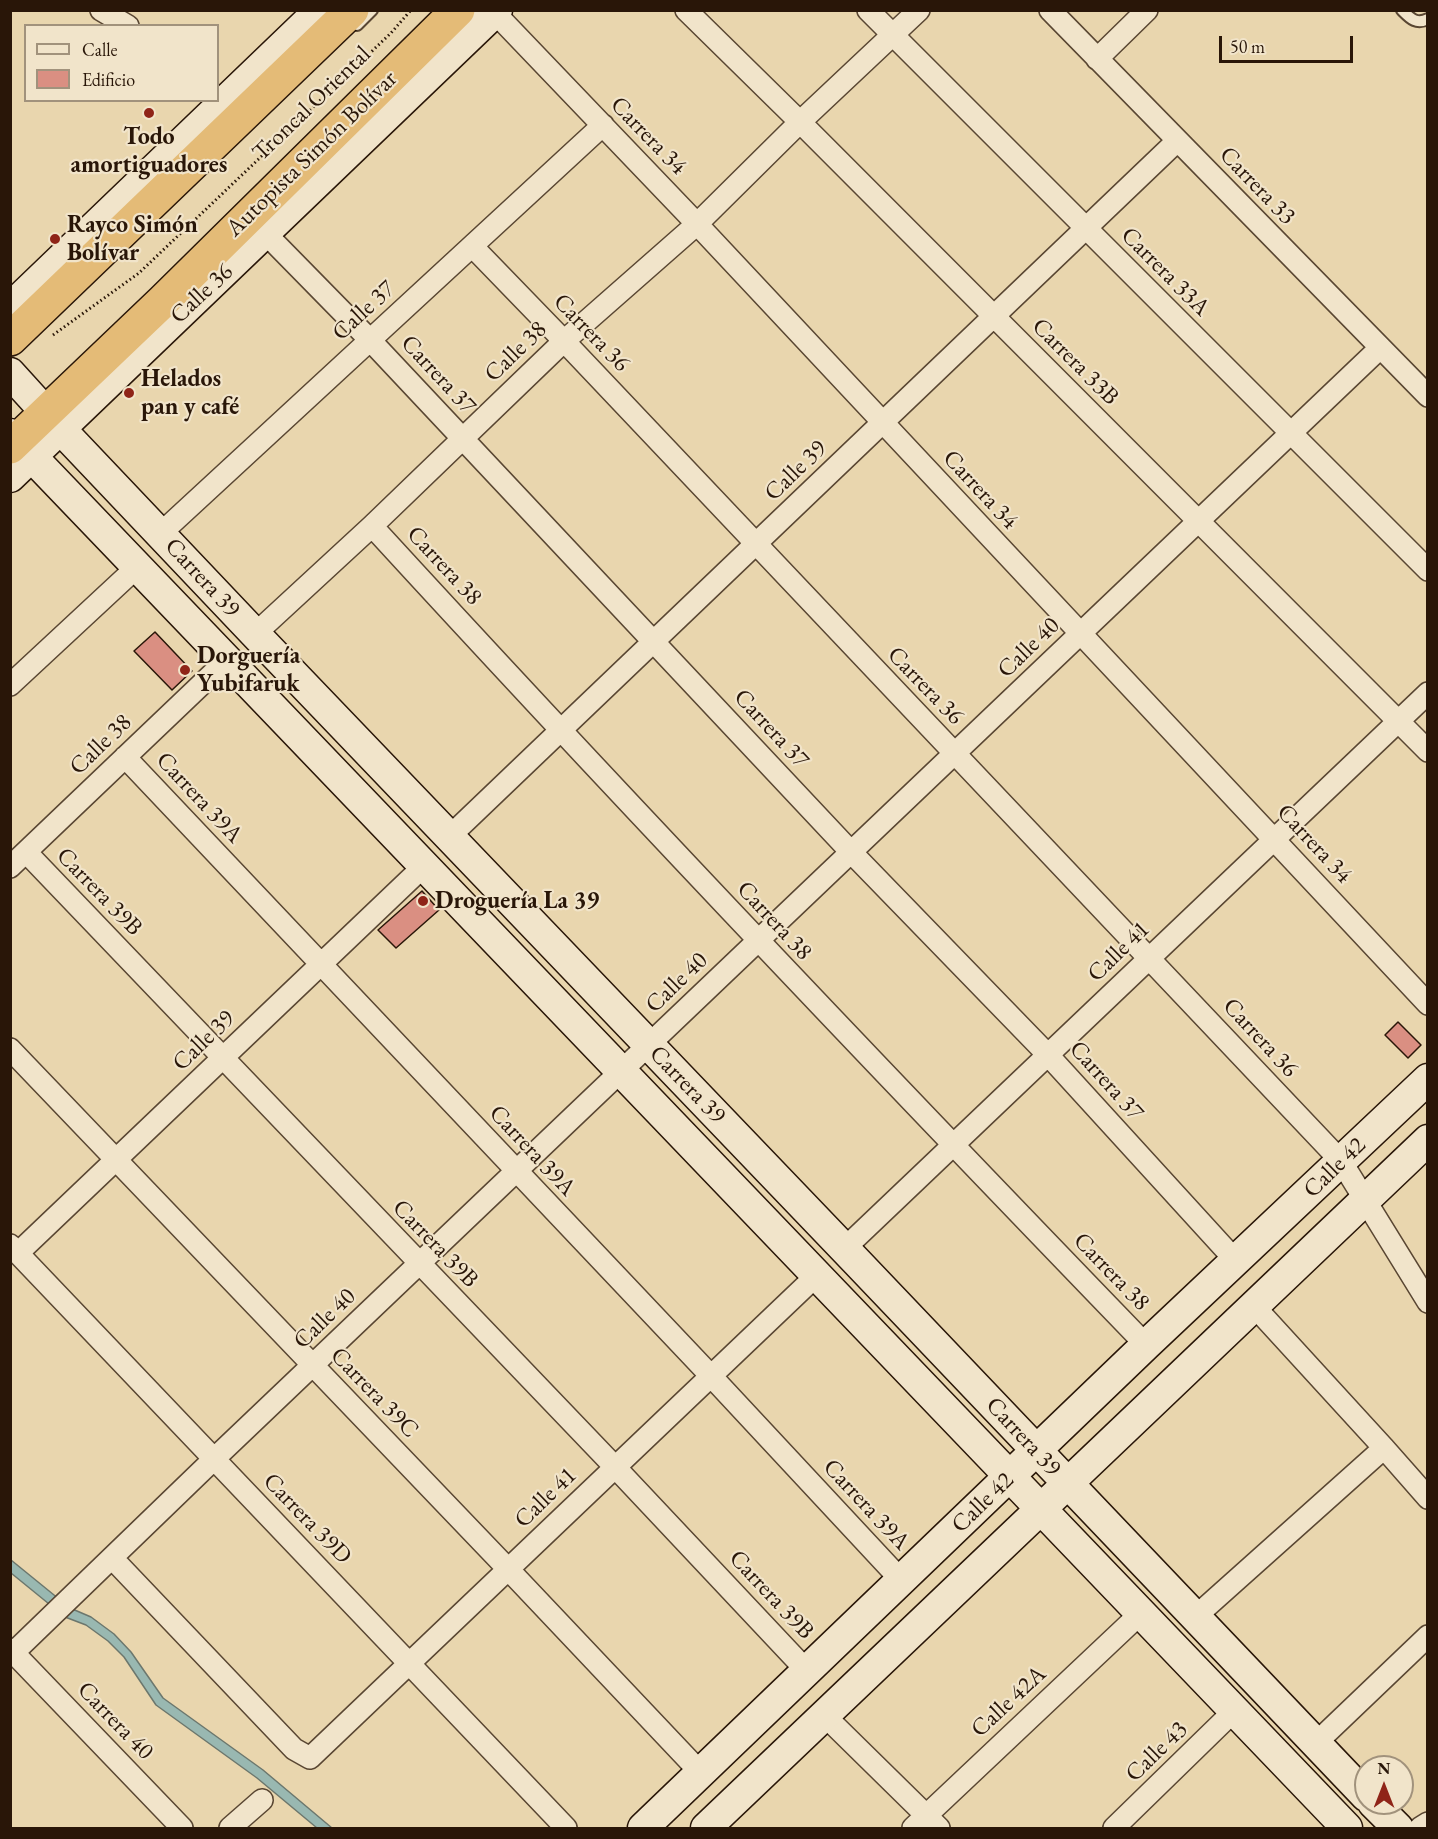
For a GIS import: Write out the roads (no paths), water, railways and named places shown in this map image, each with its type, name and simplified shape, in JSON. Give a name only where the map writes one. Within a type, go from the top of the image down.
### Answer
[{"type":"highway","name":"Autopista Simón Bolívar","points":[[29,426],[170,309],[458,10]]},
{"type":"highway","points":[[10,339],[352,20]]},
{"type":"main road","points":[[219,97],[320,10]]},
{"type":"main road","name":"Calle 36","points":[[170,309],[266,234],[496,12]]},
{"type":"main road","points":[[10,308],[208,106]]},
{"type":"main road","name":"Carrera 39","points":[[10,374],[29,426],[138,567],[1141,1613],[1337,1825]]},
{"type":"main road","points":[[10,477],[29,426]]},
{"type":"main road","name":"Carrera 39","points":[[29,426],[160,534],[845,1248],[1354,1783]]},
{"type":"main road","name":"Calle 42","points":[[643,1828],[1146,1345],[1428,1079]]},
{"type":"main road","name":"Calle 42","points":[[706,1828],[1428,1140]]},
{"type":"main road","points":[[1385,1815],[1398,1828]]},
{"type":"street","points":[[101,10],[126,24]]},
{"type":"street","points":[[129,24],[138,10]]},
{"type":"street","name":"Carrera 33B","points":[[686,10],[1428,751]]},
{"type":"street","name":"Carrera 33A","points":[[868,10],[1428,570]]},
{"type":"street","name":"Calle 38","points":[[255,634],[372,526],[564,341],[697,224],[800,122],[919,10]]},
{"type":"street","name":"Carrera 33","points":[[1050,10],[1428,396]]},
{"type":"street","points":[[1096,58],[1147,10]]},
{"type":"street","name":"Carrera 34","points":[[496,12],[1428,1004]]},
{"type":"street","name":"Calle 37","points":[[160,534],[603,125]]},
{"type":"street","name":"Calle 39","points":[[449,837],[1177,141]]},
{"type":"street","name":"Carrera 37","points":[[266,234],[370,340],[851,852],[1048,1055],[1236,1261]]},
{"type":"street","name":"Carrera 36","points":[[472,246],[1341,1161],[1428,1302]]},
{"type":"street","name":"Calle 40","points":[[12,1653],[1380,348]]},
{"type":"street","name":"Carrera 38","points":[[372,526],[758,941],[1146,1345]]},
{"type":"street","points":[[10,686],[138,567]]},
{"type":"street","name":"Calle 38","points":[[18,859],[227,660]]},
{"type":"street","name":"Calle 41","points":[[845,1248],[1428,693]]},
{"type":"street","name":"Carrera 39A","points":[[125,757],[902,1581]]},
{"type":"street","name":"Carrera 39B","points":[[18,859],[223,1059],[615,1467],[807,1671]]},
{"type":"street","name":"Calle 39","points":[[14,1249],[116,1160],[425,865]]},
{"type":"street","name":"Carrera 39C","points":[[10,1049],[701,1773]]},
{"type":"street","name":"Carrera 39D","points":[[14,1249],[566,1828]]},
{"type":"street","name":"Calle 41","points":[[112,1558],[294,1749],[310,1758],[817,1275]]},
{"type":"street","points":[[1254,1306],[1428,1498]]},
{"type":"street","points":[[1195,1617],[1384,1448]]},
{"type":"street","name":"Calle 42A","points":[[926,1824],[1141,1613]]},
{"type":"street","points":[[1316,1743],[1428,1636]]},
{"type":"street","name":"Carrera 40","points":[[12,1653],[182,1828]]},
{"type":"street","name":"Calle 43","points":[[1114,1828],[1234,1711]]},
{"type":"street","points":[[824,1715],[926,1824]]},
{"type":"street","points":[[230,1828],[262,1800]]},
{"type":"street","points":[[1420,1828],[1428,1823]]},
{"type":"lane","name":"Troncal Oriental","points":[[352,20],[372,10]]},
{"type":"lane","points":[[1402,10],[1415,21],[1428,19]]},
{"type":"water","points":[[11,1560],[70,1608],[91,1617],[114,1634],[131,1652],[163,1698],[263,1770],[332,1828],[317,1828],[257,1778],[156,1705],[124,1657],[108,1641],[86,1625],[65,1617],[11,1573]]},
{"type":"place","name":"Todo amortiguadores","points":[[149,113]]},
{"type":"place","name":"Rayco Simón Bolívar","points":[[55,239]]},
{"type":"place","name":"Helados pan y café","points":[[129,393]]},
{"type":"place","name":"Dorguería Yubifaruk","points":[[185,670]]},
{"type":"place","name":"Droguería La 39","points":[[423,901]]}]
